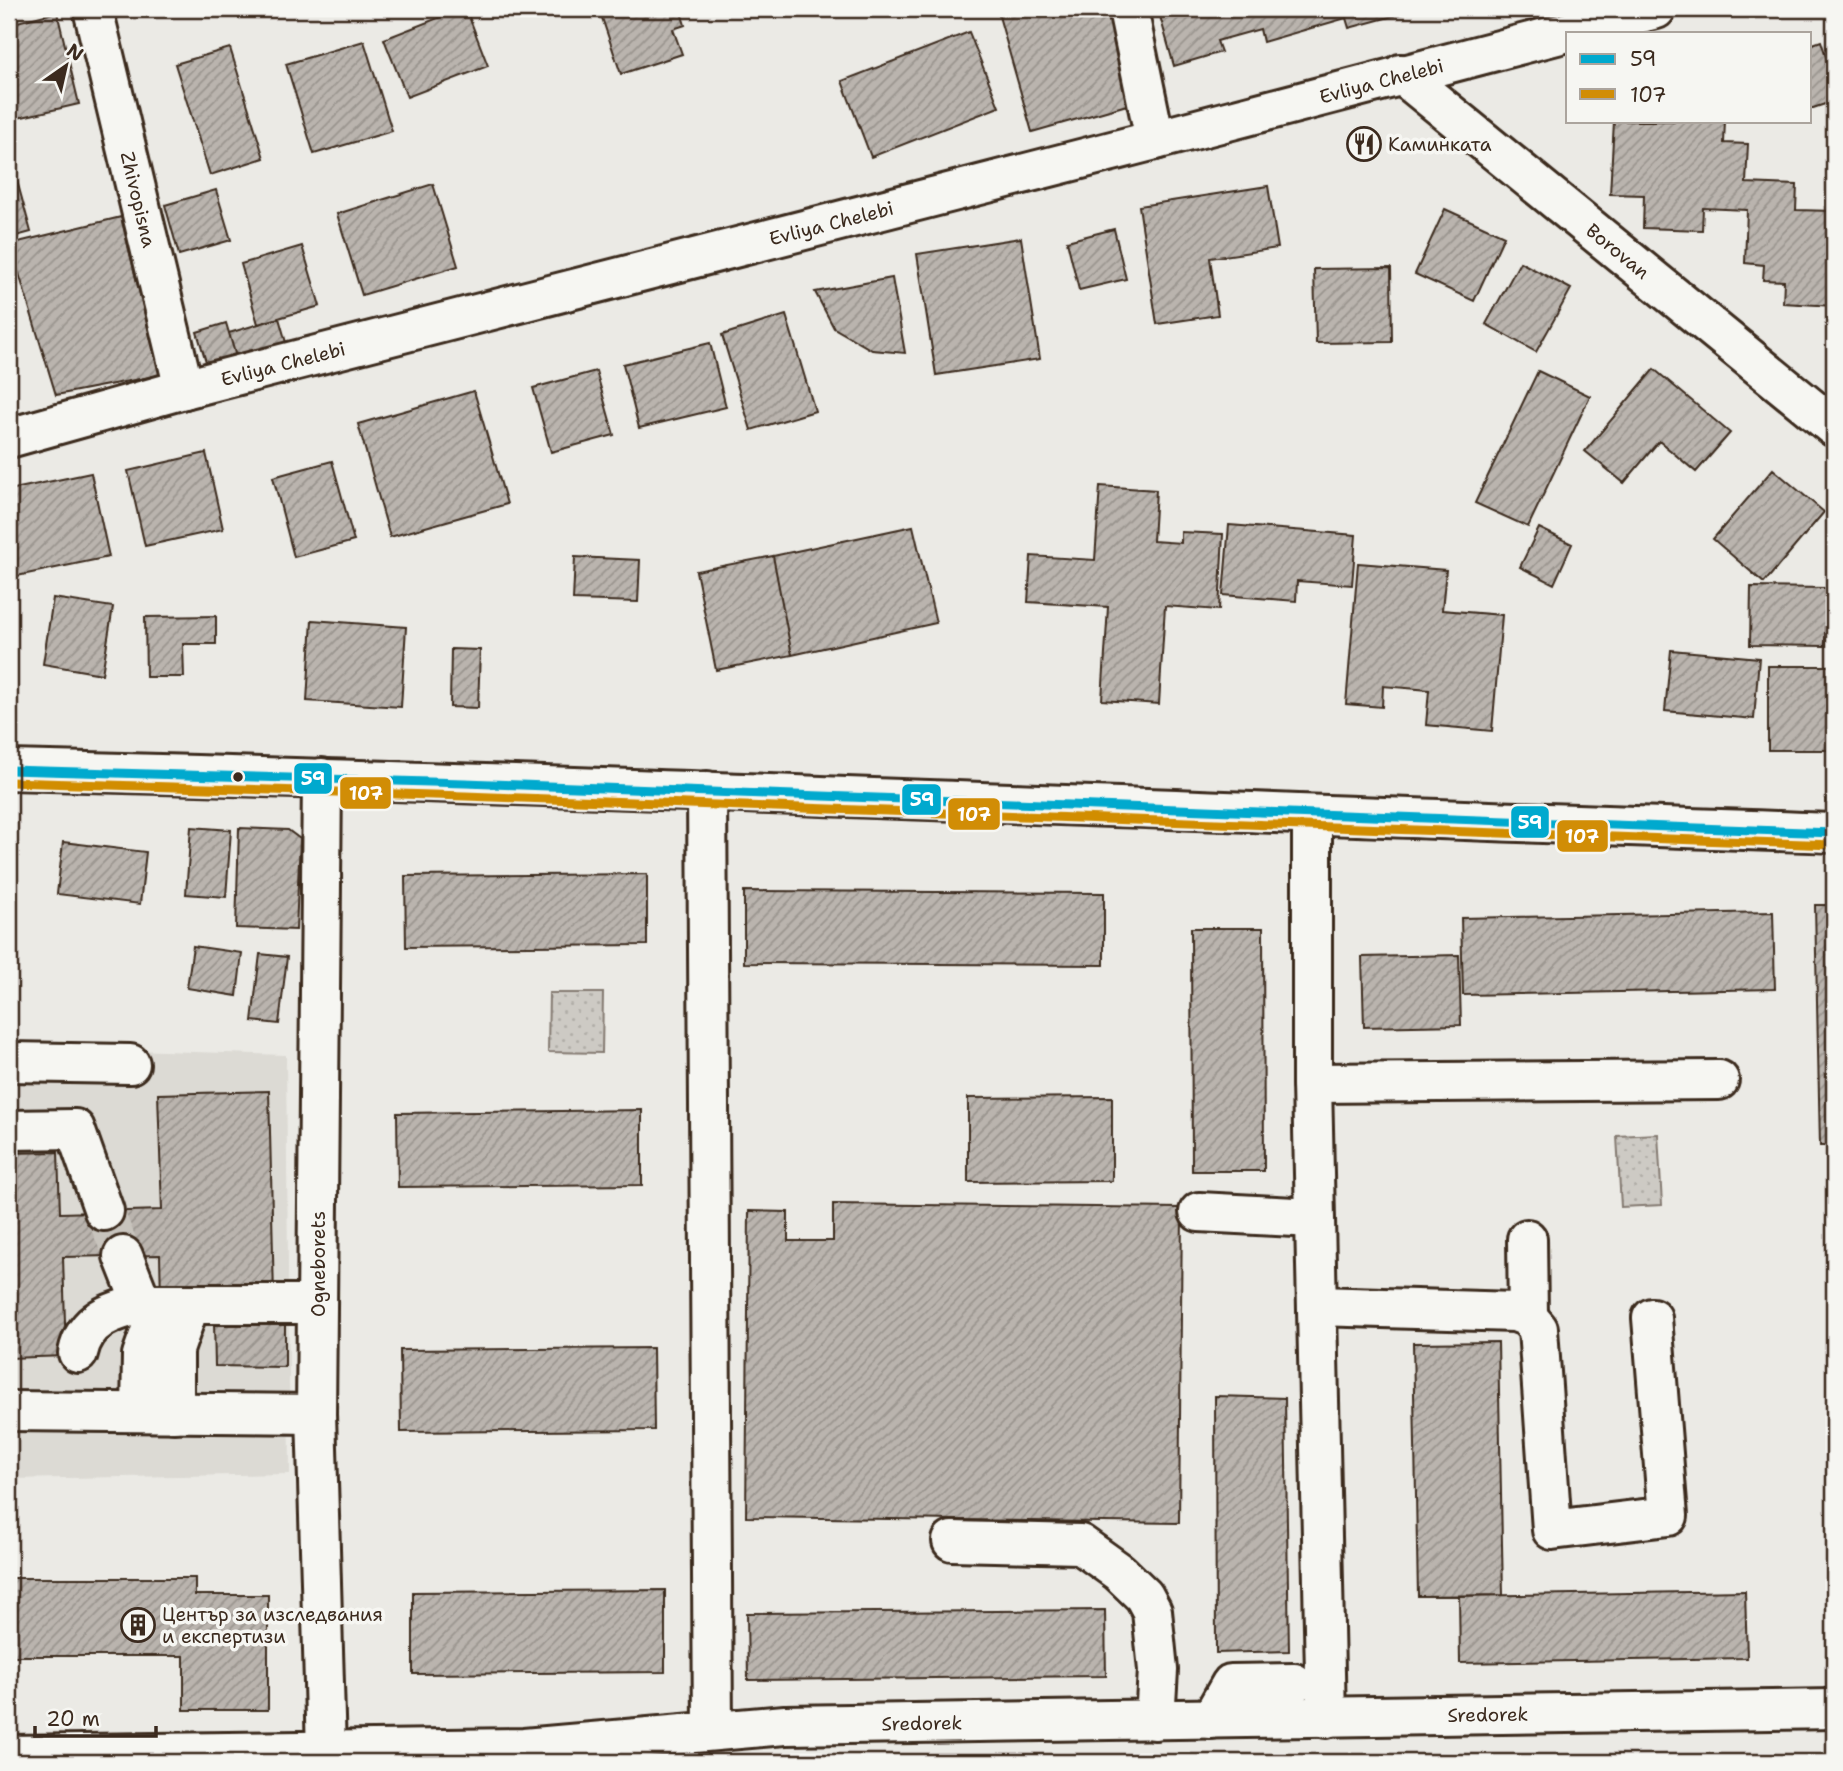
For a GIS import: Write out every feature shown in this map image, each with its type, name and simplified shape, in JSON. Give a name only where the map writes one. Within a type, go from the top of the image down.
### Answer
[{"type":"street","name":"Zhivopisna","points":[[93,9],[184,389]]},
{"type":"street","points":[[1128,9],[1155,140]]},
{"type":"street","name":"Evliya Chelebi","points":[[9,438],[184,389],[1656,9]]},
{"type":"street","name":"Borovan","points":[[1401,74],[1834,427]]},
{"type":"street","points":[[9,770],[707,791],[1834,833]]},
{"type":"street","name":"Ogneborets","points":[[322,778],[316,1414],[326,1751]]},
{"type":"street","points":[[707,791],[713,1731]]},
{"type":"street","points":[[1312,815],[1314,1218],[1326,1718]]},
{"type":"street","points":[[9,1062],[130,1064]]},
{"type":"street","points":[[1312,1083],[1719,1080]]},
{"type":"street","points":[[9,1129],[75,1129],[104,1211]]},
{"type":"street","points":[[1199,1212],[1314,1218]]},
{"type":"street","points":[[1527,1239],[1528,1317]]},
{"type":"street","points":[[123,1256],[164,1304]]},
{"type":"street","points":[[78,1353],[81,1338],[95,1322],[114,1311],[164,1304],[317,1304]]},
{"type":"street","points":[[158,1412],[142,1355],[164,1304]]},
{"type":"street","points":[[1317,1306],[1515,1312],[1528,1317],[1538,1329],[1552,1530],[1668,1516],[1652,1318]]},
{"type":"street","points":[[9,1411],[316,1414]]},
{"type":"street","points":[[952,1541],[1080,1544],[1119,1572],[1144,1596],[1152,1611],[1158,1670],[1155,1720]]},
{"type":"street","points":[[1211,1719],[1231,1684],[1294,1683]]},
{"type":"street","name":"Sredorek","points":[[9,1755],[326,1751],[525,1755],[713,1731],[785,1725],[1834,1709]]},
{"type":"shaded area","points":[[549,993],[603,993],[602,1053],[548,1052]]},
{"type":"shaded area","points":[[9,1046],[286,1055],[290,1474],[9,1479]]},
{"type":"shaded area","points":[[1658,1134],[1662,1205],[1621,1207],[1617,1136]]},
{"type":"shaded area","points":[[1595,1757],[1595,1762],[1300,1762]]},
{"type":"building","points":[[466,9],[488,66],[407,97],[384,39]]},
{"type":"building","points":[[599,9],[680,9],[685,25],[673,29],[682,54],[621,74]]},
{"type":"building","points":[[997,9],[1106,9],[1134,103],[1032,132]]},
{"type":"building","points":[[1158,9],[1419,9],[1349,28],[1346,18],[1263,42],[1260,29],[1217,41],[1221,52],[1174,66]]},
{"type":"building","points":[[57,12],[79,104],[9,120],[9,24]]},
{"type":"building","points":[[969,32],[999,107],[871,157],[842,81]]},
{"type":"building","points":[[364,41],[392,131],[314,154],[286,64]]},
{"type":"building","points":[[1821,41],[1834,81],[1834,101],[1812,108],[1812,44]]},
{"type":"building","points":[[230,48],[264,158],[210,175],[175,64]]},
{"type":"building","points":[[1614,122],[1725,122],[1724,143],[1748,144],[1746,183],[1797,185],[1796,210],[1834,211],[1834,306],[1783,303],[1784,281],[1763,280],[1764,265],[1745,263],[1747,210],[1703,208],[1702,230],[1643,228],[1644,195],[1610,194]]},
{"type":"building","points":[[13,166],[31,232],[9,238],[9,167]]},
{"type":"building","points":[[433,184],[458,266],[362,295],[337,214]]},
{"type":"building","points":[[1268,186],[1278,248],[1210,258],[1218,315],[1157,324],[1139,206]]},
{"type":"building","points":[[216,190],[231,240],[179,255],[165,205]]},
{"type":"building","points":[[1445,209],[1504,236],[1474,301],[1415,274]]},
{"type":"building","points":[[121,217],[160,375],[56,395],[10,244]]},
{"type":"building","points":[[1114,229],[1126,279],[1079,290],[1067,241]]},
{"type":"building","points":[[1021,238],[1040,359],[936,375],[917,254]]},
{"type":"building","points":[[302,246],[320,306],[258,324],[241,264]]},
{"type":"building","points":[[1520,262],[1571,289],[1536,352],[1486,324]]},
{"type":"building","points":[[1391,268],[1392,342],[1316,343],[1314,269]]},
{"type":"building","points":[[892,278],[905,353],[872,350],[834,328],[815,292]]},
{"type":"building","points":[[786,315],[815,411],[751,430],[722,335]]},
{"type":"building","points":[[279,318],[289,353],[239,367],[229,333]]},
{"type":"building","points":[[226,323],[239,367],[210,375],[197,332]]},
{"type":"building","points":[[710,343],[726,407],[639,428],[623,364]]},
{"type":"building","points":[[1654,369],[1730,433],[1696,472],[1659,441],[1624,483],[1585,451]]},
{"type":"building","points":[[596,371],[614,435],[551,452],[533,388]]},
{"type":"building","points":[[1538,371],[1590,396],[1528,527],[1475,503]]},
{"type":"building","points":[[474,391],[507,504],[390,537],[358,424]]},
{"type":"building","points":[[206,453],[223,529],[145,546],[128,471]]},
{"type":"building","points":[[332,461],[354,541],[294,557],[273,477]]},
{"type":"building","points":[[1773,469],[1824,512],[1764,583],[1713,539]]},
{"type":"building","points":[[91,473],[109,557],[12,577],[9,560],[9,490]]},
{"type":"building","points":[[1100,486],[1156,490],[1153,541],[1181,543],[1181,532],[1223,534],[1219,610],[1165,606],[1159,704],[1102,700],[1108,607],[1028,602],[1031,556],[1095,560]]},
{"type":"building","points":[[1229,525],[1356,535],[1352,585],[1297,581],[1296,601],[1223,595]]},
{"type":"building","points":[[913,526],[936,623],[792,655],[773,556]]},
{"type":"building","points":[[1539,528],[1572,544],[1554,584],[1520,567]]},
{"type":"building","points":[[773,556],[792,655],[716,670],[696,571]]},
{"type":"building","points":[[575,557],[640,560],[638,602],[573,600]]},
{"type":"building","points":[[1358,563],[1446,570],[1442,610],[1502,615],[1492,731],[1426,725],[1429,690],[1383,686],[1382,707],[1346,704]]},
{"type":"building","points":[[1751,587],[1826,588],[1825,646],[1750,645]]},
{"type":"building","points":[[53,598],[113,607],[102,674],[43,664]]},
{"type":"building","points":[[216,616],[216,644],[183,644],[184,677],[146,677],[145,617]]},
{"type":"building","points":[[312,620],[406,627],[401,707],[307,701]]},
{"type":"building","points":[[451,649],[480,650],[478,708],[450,707]]},
{"type":"building","points":[[1671,650],[1759,658],[1754,719],[1665,711]]},
{"type":"building","points":[[1768,666],[1832,666],[1832,750],[1768,750]]},
{"type":"building","points":[[191,827],[231,830],[226,897],[186,894]]},
{"type":"building","points":[[239,828],[288,830],[300,839],[296,930],[236,928]]},
{"type":"building","points":[[63,842],[146,852],[140,904],[57,894]]},
{"type":"building","points":[[9,849],[17,850],[10,893],[9,892]]},
{"type":"building","points":[[647,874],[647,945],[406,947],[405,876]]},
{"type":"building","points":[[744,891],[1104,893],[1104,965],[744,963]]},
{"type":"building","points":[[1815,905],[1834,905],[1834,1146],[1820,1146]]},
{"type":"building","points":[[1773,912],[1775,989],[1463,995],[1461,918]]},
{"type":"building","points":[[1191,928],[1263,928],[1264,1171],[1192,1171]]},
{"type":"building","points":[[193,946],[242,953],[237,996],[187,988]]},
{"type":"building","points":[[260,954],[287,957],[279,1024],[252,1021]]},
{"type":"building","points":[[1459,955],[1461,1025],[1364,1027],[1362,957]]},
{"type":"building","points":[[269,1091],[274,1296],[161,1298],[160,1255],[63,1257],[66,1356],[9,1358],[9,1153],[58,1152],[60,1213],[162,1210],[158,1094]]},
{"type":"building","points":[[1112,1097],[1112,1181],[968,1182],[968,1098]]},
{"type":"building","points":[[642,1110],[642,1185],[398,1187],[397,1113]]},
{"type":"building","points":[[833,1204],[1182,1208],[1179,1523],[746,1517],[749,1211],[788,1212],[788,1241],[833,1241]]},
{"type":"building","points":[[214,1323],[285,1325],[285,1367],[215,1366]]},
{"type":"building","points":[[1498,1342],[1503,1595],[1418,1596],[1413,1343]]},
{"type":"building","points":[[653,1348],[654,1430],[401,1432],[400,1350]]},
{"type":"building","points":[[1215,1396],[1285,1398],[1289,1651],[1216,1653]]},
{"type":"building","name":"Център за изследвания и експертизи","points":[[9,1578],[195,1578],[195,1595],[268,1595],[268,1710],[184,1710],[184,1656],[9,1656]]},
{"type":"building","points":[[665,1590],[665,1672],[413,1674],[413,1592]]},
{"type":"building","points":[[1745,1591],[1747,1658],[1460,1663],[1459,1596]]},
{"type":"building","points":[[1105,1610],[1106,1676],[748,1680],[747,1613]]},
{"type":"tunnel","points":[[104,1211],[123,1256]]},
{"type":"transit line","name":"59","points":[[9,770],[465,783],[1834,833]]},
{"type":"transit line","name":"107","points":[[9,782],[1834,845]]},
{"type":"place","name":"Каминката","points":[[1364,144]]},
{"type":"place","name":"Център за изследвания и експертизи","points":[[138,1625]]}]
